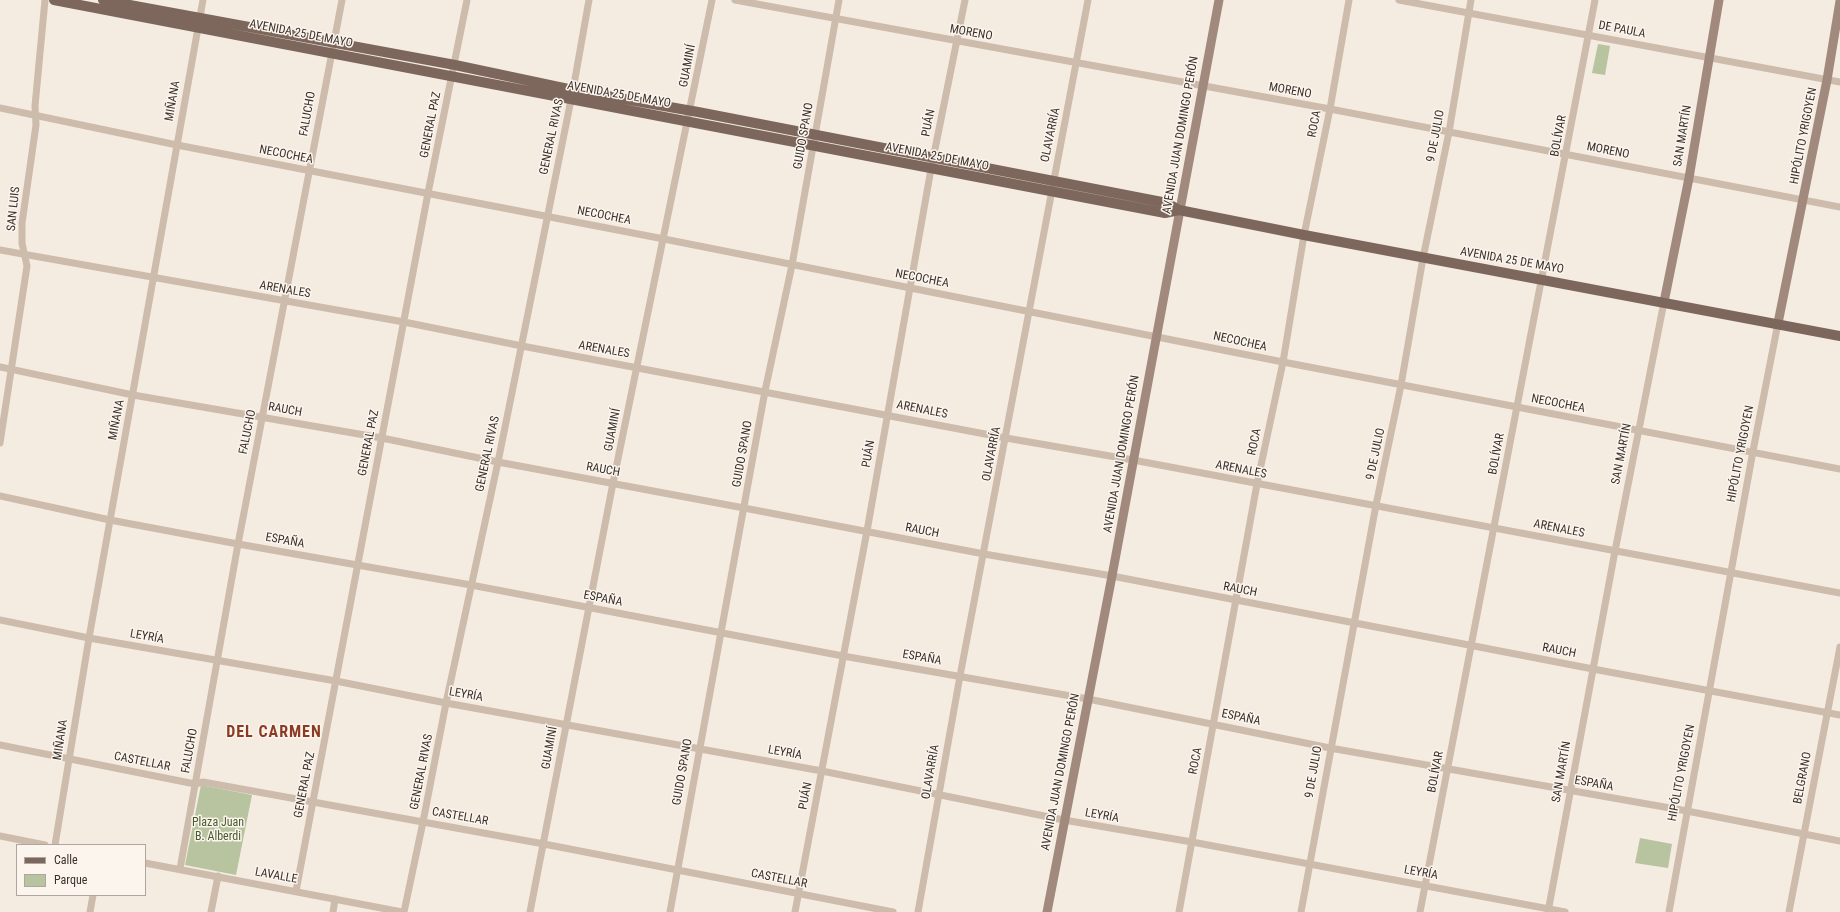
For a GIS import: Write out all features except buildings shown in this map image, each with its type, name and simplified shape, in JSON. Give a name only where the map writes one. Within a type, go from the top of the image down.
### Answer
[{"type":"main road","name":"AVENIDA 25 DE MAYO","points":[[54,0],[198,23],[331,48],[452,76],[815,136],[1051,192],[1165,213],[1179,210]]},
{"type":"main road","name":"AVENIDA 25 DE MAYO","points":[[103,0],[198,23]]},
{"type":"main road","name":"AVENIDA JUAN DOMINGO PERÓN","points":[[1047,912],[1112,576],[1219,0]]},
{"type":"main road","name":"SAN MARTÍN","points":[[1664,302],[1689,178],[1718,0]]},
{"type":"main road","name":"HIPÓLITO YRIGOYEN","points":[[1778,323],[1804,201],[1827,80],[1840,1]]},
{"type":"main road","name":"AVENIDA 25 DE MAYO","points":[[331,48],[455,66],[572,95]]},
{"type":"main road","name":"AVENIDA 25 DE MAYO","points":[[689,116],[813,147],[1053,181],[1167,203],[1179,210],[1304,235],[1778,323],[1840,336]]},
{"type":"street","name":"SAN LUIS","points":[[0,443],[27,266],[22,243],[22,223],[36,125],[46,0]]},
{"type":"street","name":"MIÑANA","points":[[55,844],[89,638],[203,0]]},
{"type":"street","name":"FALUCHO","points":[[180,869],[216,661],[283,300],[310,170],[331,48],[342,0]]},
{"type":"street","name":"GENERAL PAZ","points":[[296,890],[428,193],[455,66],[467,0]]},
{"type":"street","name":"GENERAL RIVAS","points":[[403,912],[522,346],[572,95],[589,0]]},
{"type":"street","name":"GUAMINÍ","points":[[530,912],[613,483],[712,0]]},
{"type":"street","name":"MORENO","points":[[735,0],[1330,109],[1840,207]]},
{"type":"street","name":"GUIDO SPANO","points":[[670,912],[765,392],[792,264],[839,0]]},
{"type":"street","name":"PUÁN","points":[[795,912],[867,531],[932,164],[965,0]]},
{"type":"street","name":"OLAVARRÍA","points":[[918,912],[960,676],[1088,0]]},
{"type":"street","name":"ROCA","points":[[1179,912],[1257,484],[1283,362],[1304,235],[1330,109],[1349,0]]},
{"type":"street","name":"DE PAULA","points":[[1399,0],[1840,82]]},
{"type":"street","name":"9 DE JULIO","points":[[1301,912],[1330,748],[1376,505],[1401,385],[1423,258],[1449,132],[1471,0]]},
{"type":"street","name":"BOLÍVAR","points":[[1420,912],[1596,0]]},
{"type":"street","name":"NECOCHEA","points":[[0,108],[177,145],[792,264],[1517,408],[1753,451],[1840,469]]},
{"type":"street","name":"ARENALES","points":[[0,250],[26,256],[404,322],[522,346],[1006,438],[1376,505],[1840,593]]},
{"type":"street","name":"SAN MARTÍN","points":[[1548,910],[1615,551],[1664,302]]},
{"type":"street","name":"HIPÓLITO YRIGOYEN","points":[[1669,912],[1753,451],[1778,323]]},
{"type":"street","name":"RAUCH","points":[[0,367],[133,395],[382,438],[498,462],[984,554],[1112,576],[1236,601],[1354,622],[1593,669],[1840,715]]},
{"type":"street","name":"ESPAÑA","points":[[0,496],[110,520],[238,544],[358,564],[843,656],[1088,699],[1330,748],[1687,811],[1840,841]]},
{"type":"street","name":"LEYRÍA","points":[[0,620],[89,638],[336,681],[699,750],[822,771],[1064,820],[1192,842],[1565,912]]},
{"type":"street","name":"BELGRANO","points":[[1789,912],[1840,648]]},
{"type":"street","name":"CASTELLAR","points":[[0,745],[195,784],[203,782],[544,844],[893,912]]},
{"type":"street","points":[[0,836],[40,844]]},
{"type":"street","name":"LAVALLE","points":[[146,863],[296,890],[403,912]]},
{"type":"street","points":[[211,912],[218,876]]},
{"type":"street","points":[[90,912],[93,896]]},
{"type":"street","points":[[333,912],[335,899]]},
{"type":"green space","points":[[1598,44],[1610,46],[1605,75],[1592,73]]},
{"type":"green space","name":"Plaza Juan B. Alberdi","points":[[201,785],[252,795],[236,875],[185,865]]},
{"type":"green space","points":[[1640,838],[1672,844],[1668,868],[1635,863]]},
{"type":"district","name":"DEL CARMEN","points":[[274,733]]}]
